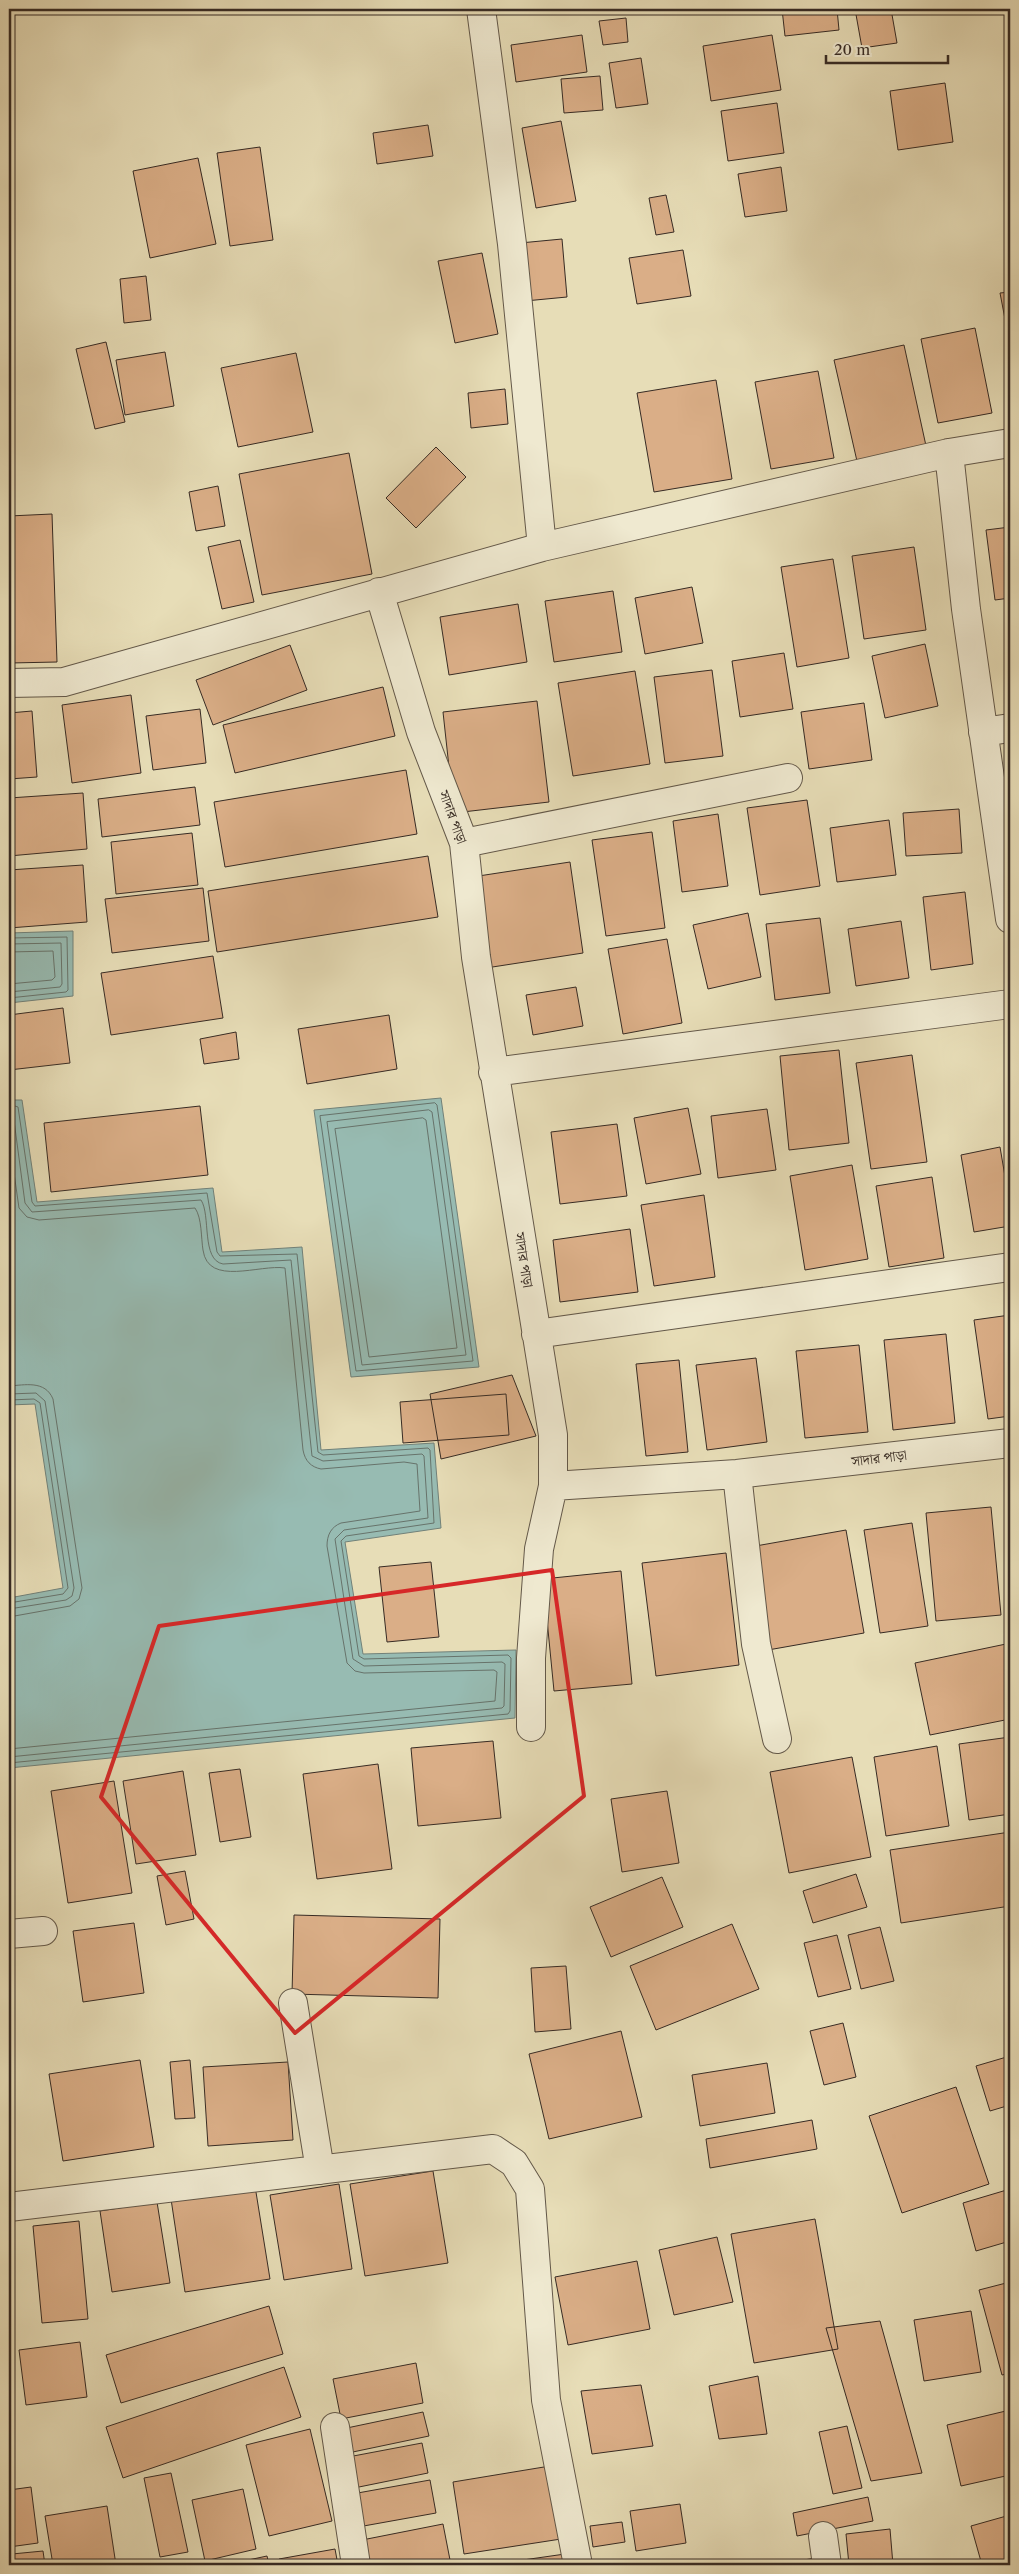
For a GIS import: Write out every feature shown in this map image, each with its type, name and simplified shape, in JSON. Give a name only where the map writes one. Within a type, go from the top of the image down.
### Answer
[{"type":"street","points":[[474,13],[512,244],[542,547]]},
{"type":"street","points":[[9,683],[64,682],[542,547],[949,453],[1010,443]]},
{"type":"street","points":[[949,453],[966,610],[1010,919]]},
{"type":"street","name":"সাদার পাড়া","points":[[379,592],[421,732],[464,843],[476,957],[493,1072],[553,1435],[553,1486],[737,1474],[1010,1443]]},
{"type":"street","points":[[983,732],[1010,728]]},
{"type":"street","points":[[464,843],[788,778]]},
{"type":"street","points":[[493,1072],[1010,1004]]},
{"type":"street","points":[[536,1334],[1010,1267]]},
{"type":"street","points":[[737,1474],[756,1644],[777,1739]]},
{"type":"street","points":[[531,1726],[531,1658],[539,1549],[553,1486]]},
{"type":"street","points":[[9,1934],[43,1931]]},
{"type":"street","points":[[293,2003],[320,2170]]},
{"type":"street","points":[[9,2207],[493,2149],[514,2163],[530,2189],[546,2400],[578,2565]]},
{"type":"street","points":[[335,2427],[356,2565]]},
{"type":"street","points":[[823,2536],[827,2565]]},
{"type":"highlighted area","points":[[552,1570],[584,1796],[295,2033],[101,1797],[159,1626]]},
{"type":"water","points":[[73,931],[73,996],[9,1003],[9,933]]},
{"type":"water","points":[[441,1098],[479,1367],[351,1377],[314,1110]]},
{"type":"water","points":[[9,1100],[22,1100],[37,1202],[213,1188],[222,1252],[302,1247],[321,1450],[434,1443],[441,1528],[345,1542],[363,1654],[516,1650],[515,1718],[9,1768],[9,1598],[63,1588],[35,1404],[9,1405]]},
{"type":"building","points":[[782,9],[837,9],[839,30],[785,36]]},
{"type":"building","points":[[855,9],[891,9],[897,43],[862,48]]},
{"type":"building","points":[[626,18],[628,42],[603,45],[599,21]]},
{"type":"building","points":[[582,35],[587,72],[516,82],[511,45]]},
{"type":"building","points":[[772,35],[781,90],[711,101],[703,46]]},
{"type":"building","points":[[641,58],[648,104],[616,108],[609,63]]},
{"type":"building","points":[[600,76],[603,110],[564,113],[561,79]]},
{"type":"building","points":[[945,83],[953,142],[898,150],[890,91]]},
{"type":"building","points":[[777,103],[784,153],[728,161],[721,111]]},
{"type":"building","points":[[561,121],[576,201],[536,208],[522,128]]},
{"type":"building","points":[[428,125],[433,156],[377,164],[373,133]]},
{"type":"building","points":[[260,147],[273,240],[230,246],[217,153]]},
{"type":"building","points":[[198,158],[216,244],[150,258],[133,171]]},
{"type":"building","points":[[781,167],[787,211],[745,217],[738,174]]},
{"type":"building","points":[[666,195],[674,232],[656,235],[649,198]]},
{"type":"building","points":[[562,239],[567,297],[525,301],[520,243]]},
{"type":"building","points":[[683,250],[691,296],[637,304],[629,258]]},
{"type":"building","points":[[482,253],[498,334],[455,343],[438,261]]},
{"type":"building","points":[[146,276],[151,320],[124,323],[120,279]]},
{"type":"building","points":[[1010,292],[1010,345],[1000,293]]},
{"type":"building","points":[[975,328],[992,413],[938,423],[921,339]]},
{"type":"building","points":[[106,342],[125,422],[95,429],[76,349]]},
{"type":"building","points":[[904,345],[928,455],[859,470],[834,360]]},
{"type":"building","points":[[165,352],[174,406],[125,415],[116,360]]},
{"type":"building","points":[[296,353],[313,432],[238,447],[221,368]]},
{"type":"building","points":[[818,371],[834,458],[771,469],[755,382]]},
{"type":"building","points":[[716,380],[732,479],[654,492],[637,393]]},
{"type":"building","points":[[505,389],[508,424],[471,428],[468,393]]},
{"type":"building","points":[[436,447],[466,477],[416,528],[386,498]]},
{"type":"building","points":[[349,453],[372,574],[262,595],[239,474]]},
{"type":"building","points":[[218,486],[225,526],[196,531],[189,492]]},
{"type":"building","points":[[52,514],[57,662],[10,663],[9,516]]},
{"type":"building","points":[[1010,527],[1010,598],[995,600],[986,530]]},
{"type":"building","points":[[240,540],[254,602],[222,609],[208,547]]},
{"type":"building","points":[[914,547],[926,630],[864,639],[852,556]]},
{"type":"building","points":[[833,559],[849,658],[797,667],[781,567]]},
{"type":"building","points":[[692,587],[703,643],[645,654],[635,598]]},
{"type":"building","points":[[613,591],[622,652],[554,662],[545,601]]},
{"type":"building","points":[[518,604],[527,662],[449,675],[440,617]]},
{"type":"building","points":[[925,644],[938,706],[885,718],[872,656]]},
{"type":"building","points":[[290,645],[307,690],[213,725],[196,680]]},
{"type":"building","points":[[784,653],[793,709],[740,717],[732,661]]},
{"type":"building","points":[[712,670],[723,756],[665,763],[654,677]]},
{"type":"building","points":[[635,671],[650,764],[573,776],[558,683]]},
{"type":"building","points":[[383,687],[395,736],[235,773],[223,725]]},
{"type":"building","points":[[131,695],[141,773],[72,783],[62,705]]},
{"type":"building","points":[[537,701],[549,802],[454,813],[443,712]]},
{"type":"building","points":[[864,703],[872,760],[809,769],[801,712]]},
{"type":"building","points":[[200,709],[206,763],[153,770],[146,716]]},
{"type":"building","points":[[32,711],[37,777],[9,779],[9,713]]},
{"type":"building","points":[[406,770],[417,834],[225,867],[214,802]]},
{"type":"building","points":[[195,787],[200,825],[102,837],[98,799]]},
{"type":"building","points":[[83,793],[87,849],[9,856],[9,798]]},
{"type":"building","points":[[807,800],[820,886],[760,895],[747,808]]},
{"type":"building","points":[[959,809],[962,853],[906,856],[903,813]]},
{"type":"building","points":[[718,814],[728,886],[682,892],[673,821]]},
{"type":"building","points":[[889,820],[896,875],[837,882],[830,828]]},
{"type":"building","points":[[652,832],[665,928],[606,936],[592,840]]},
{"type":"building","points":[[192,833],[198,885],[116,894],[111,842]]},
{"type":"building","points":[[428,856],[438,917],[217,952],[208,891]]},
{"type":"building","points":[[570,862],[583,953],[486,968],[472,877]]},
{"type":"building","points":[[83,865],[87,922],[9,928],[9,870]]},
{"type":"building","points":[[203,888],[209,941],[112,953],[105,899]]},
{"type":"building","points":[[965,892],[973,964],[931,970],[923,897]]},
{"type":"building","points":[[748,913],[761,977],[708,989],[693,925]]},
{"type":"building","points":[[820,918],[830,993],[775,1000],[766,924]]},
{"type":"building","points":[[901,921],[909,978],[856,986],[848,929]]},
{"type":"building","points":[[667,939],[682,1023],[623,1034],[608,949]]},
{"type":"building","points":[[213,956],[223,1018],[111,1035],[101,973]]},
{"type":"building","points":[[576,987],[583,1026],[533,1035],[526,995]]},
{"type":"building","points":[[63,1008],[70,1063],[9,1070],[9,1015]]},
{"type":"building","points":[[389,1015],[397,1069],[307,1084],[298,1029]]},
{"type":"building","points":[[236,1032],[239,1059],[204,1064],[200,1039]]},
{"type":"building","points":[[839,1050],[849,1143],[789,1150],[780,1056]]},
{"type":"building","points":[[912,1055],[927,1162],[871,1169],[856,1063]]},
{"type":"building","points":[[200,1106],[208,1175],[51,1192],[44,1123]]},
{"type":"building","points":[[688,1108],[701,1174],[646,1184],[634,1118]]},
{"type":"building","points":[[767,1109],[776,1170],[718,1178],[711,1116]]},
{"type":"building","points":[[617,1124],[627,1196],[560,1204],[551,1132]]},
{"type":"building","points":[[1000,1147],[1010,1206],[1010,1226],[974,1232],[961,1155]]},
{"type":"building","points":[[852,1165],[868,1259],[805,1270],[790,1176]]},
{"type":"building","points":[[932,1177],[944,1258],[889,1267],[876,1186]]},
{"type":"building","points":[[704,1195],[715,1277],[654,1286],[641,1205]]},
{"type":"building","points":[[630,1229],[638,1292],[560,1302],[553,1240]]},
{"type":"building","points":[[1010,1315],[1010,1416],[988,1419],[974,1320]]},
{"type":"building","points":[[946,1334],[955,1423],[893,1430],[884,1340]]},
{"type":"building","points":[[859,1345],[868,1432],[805,1438],[796,1351]]},
{"type":"building","points":[[756,1358],[767,1442],[707,1450],[696,1365]]},
{"type":"building","points":[[679,1360],[688,1452],[646,1456],[636,1364]]},
{"type":"building","points":[[512,1375],[536,1436],[441,1459],[430,1394]]},
{"type":"building","points":[[506,1394],[509,1435],[403,1443],[400,1402]]},
{"type":"building","points":[[991,1507],[1001,1615],[936,1621],[926,1513]]},
{"type":"building","points":[[912,1523],[928,1626],[880,1633],[864,1530]]},
{"type":"building","points":[[846,1530],[864,1633],[768,1650],[750,1547]]},
{"type":"building","points":[[726,1553],[739,1665],[656,1676],[642,1563]]},
{"type":"building","points":[[431,1562],[439,1637],[387,1642],[379,1567]]},
{"type":"building","points":[[621,1571],[632,1684],[554,1691],[543,1579]]},
{"type":"building","points":[[1006,1644],[1010,1666],[1010,1719],[930,1735],[915,1663]]},
{"type":"building","points":[[1010,1737],[1010,1814],[969,1820],[959,1744]]},
{"type":"building","points":[[493,1741],[501,1818],[418,1826],[411,1748]]},
{"type":"building","points":[[937,1746],[949,1826],[886,1836],[874,1757]]},
{"type":"building","points":[[852,1757],[871,1857],[789,1873],[770,1772]]},
{"type":"building","points":[[378,1764],[392,1869],[317,1879],[303,1774]]},
{"type":"building","points":[[240,1769],[251,1837],[220,1842],[209,1773]]},
{"type":"building","points":[[183,1771],[196,1855],[136,1864],[123,1781]]},
{"type":"building","points":[[114,1781],[132,1893],[68,1903],[51,1791]]},
{"type":"building","points":[[667,1791],[679,1863],[622,1872],[611,1799]]},
{"type":"building","points":[[1010,1832],[1010,1906],[901,1923],[890,1850]]},
{"type":"building","points":[[185,1871],[194,1919],[166,1925],[157,1876]]},
{"type":"building","points":[[856,1874],[867,1907],[813,1923],[803,1891]]},
{"type":"building","points":[[662,1877],[683,1927],[611,1957],[590,1907]]},
{"type":"building","points":[[294,1915],[440,1919],[438,1998],[292,1994]]},
{"type":"building","points":[[134,1923],[144,1993],[83,2002],[73,1931]]},
{"type":"building","points":[[732,1924],[759,1989],[656,2030],[630,1966]]},
{"type":"building","points":[[880,1927],[894,1981],[861,1989],[848,1935]]},
{"type":"building","points":[[837,1935],[851,1989],[818,1997],[804,1943]]},
{"type":"building","points":[[566,1966],[571,2029],[535,2032],[531,1968]]},
{"type":"building","points":[[843,2023],[856,2077],[824,2085],[810,2031]]},
{"type":"building","points":[[621,2031],[642,2117],[549,2139],[529,2054]]},
{"type":"building","points":[[1010,2056],[1010,2105],[990,2111],[976,2066]]},
{"type":"building","points":[[140,2060],[154,2147],[63,2161],[49,2074]]},
{"type":"building","points":[[190,2060],[195,2118],[175,2119],[170,2062]]},
{"type":"building","points":[[288,2062],[293,2140],[208,2146],[203,2067]]},
{"type":"building","points":[[767,2063],[775,2113],[700,2126],[692,2075]]},
{"type":"building","points":[[956,2087],[989,2184],[902,2213],[869,2116]]},
{"type":"building","points":[[812,2120],[817,2149],[710,2168],[706,2139]]},
{"type":"building","points":[[433,2171],[448,2263],[365,2276],[350,2184]]},
{"type":"building","points":[[339,2184],[352,2269],[284,2280],[270,2195]]},
{"type":"building","points":[[255,2186],[270,2279],[185,2292],[171,2199]]},
{"type":"building","points":[[1010,2189],[1010,2241],[976,2251],[963,2203]]},
{"type":"building","points":[[157,2202],[170,2283],[112,2292],[100,2211]]},
{"type":"building","points":[[815,2219],[838,2349],[754,2363],[731,2234]]},
{"type":"building","points":[[79,2221],[88,2319],[42,2323],[33,2226]]},
{"type":"building","points":[[717,2237],[733,2302],[674,2315],[659,2250]]},
{"type":"building","points":[[637,2261],[650,2329],[568,2345],[555,2277]]},
{"type":"building","points":[[1010,2282],[1010,2373],[1002,2375],[979,2290]]},
{"type":"building","points":[[269,2306],[283,2354],[121,2403],[106,2355]]},
{"type":"building","points":[[971,2311],[981,2372],[924,2381],[914,2320]]},
{"type":"building","points":[[880,2321],[922,2473],[871,2481],[826,2328]]},
{"type":"building","points":[[80,2342],[87,2397],[26,2405],[19,2350]]},
{"type":"building","points":[[416,2363],[423,2403],[341,2419],[333,2379]]},
{"type":"building","points":[[284,2367],[301,2417],[123,2478],[106,2427]]},
{"type":"building","points":[[758,2376],[767,2434],[719,2439],[709,2386]]},
{"type":"building","points":[[641,2385],[653,2446],[592,2454],[581,2391]]},
{"type":"building","points":[[1010,2410],[1010,2475],[961,2486],[947,2425]]},
{"type":"building","points":[[423,2412],[429,2436],[348,2453],[342,2429]]},
{"type":"building","points":[[847,2426],[862,2488],[833,2494],[819,2432]]},
{"type":"building","points":[[310,2429],[332,2521],[269,2536],[246,2445]]},
{"type":"building","points":[[422,2443],[428,2473],[354,2488],[348,2457]]},
{"type":"building","points":[[550,2466],[561,2539],[464,2554],[453,2482]]},
{"type":"building","points":[[171,2473],[188,2552],[160,2557],[144,2478]]},
{"type":"building","points":[[430,2480],[436,2513],[358,2527],[352,2494]]},
{"type":"building","points":[[31,2487],[38,2543],[9,2547],[9,2490]]},
{"type":"building","points":[[243,2489],[256,2549],[205,2561],[192,2500]]},
{"type":"building","points":[[868,2497],[873,2521],[797,2536],[793,2513]]},
{"type":"building","points":[[680,2504],[686,2543],[636,2551],[630,2511]]},
{"type":"building","points":[[107,2506],[116,2565],[53,2565],[45,2516]]},
{"type":"building","points":[[1010,2515],[1010,2565],[982,2565],[971,2526]]},
{"type":"building","points":[[622,2522],[625,2542],[593,2547],[590,2526]]},
{"type":"building","points":[[443,2524],[451,2565],[366,2565],[362,2540]]},
{"type":"building","points":[[890,2529],[893,2565],[849,2565],[846,2534]]},
{"type":"building","points":[[335,2549],[338,2565],[280,2565],[279,2559]]},
{"type":"building","points":[[43,2551],[45,2565],[13,2565],[12,2554]]},
{"type":"building","points":[[572,2553],[573,2565],[488,2565]]},
{"type":"building","points":[[267,2556],[269,2565],[225,2565]]},
{"type":"building","points":[[816,2558],[817,2565],[773,2565]]}]
